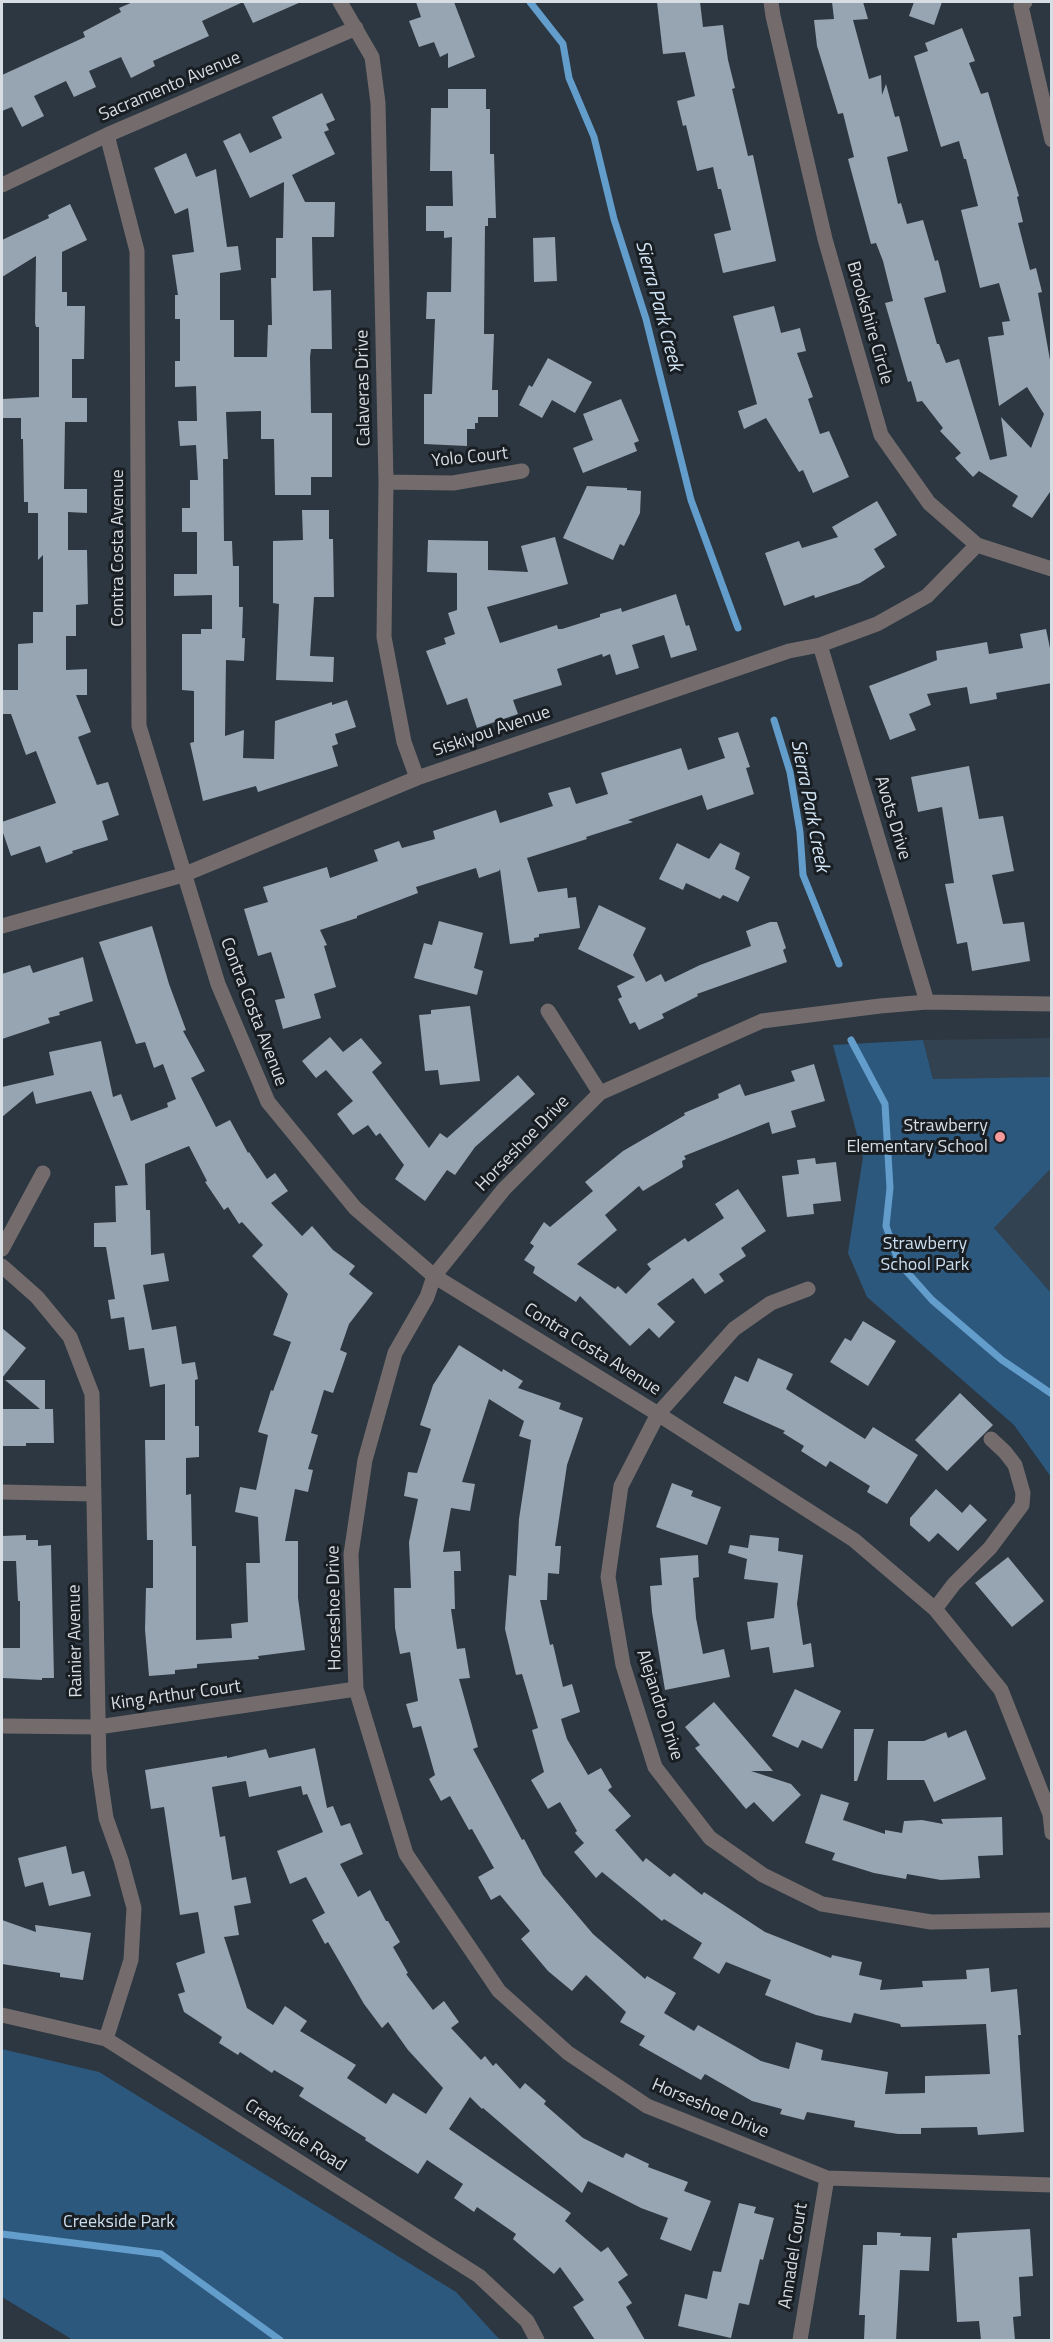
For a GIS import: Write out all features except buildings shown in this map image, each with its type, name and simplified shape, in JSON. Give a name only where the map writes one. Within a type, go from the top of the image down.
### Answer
[{"type":"street","name":"Calaveras Drive","points":[[340,2],[372,57],[378,103],[386,482],[384,637],[404,742],[417,778]]},
{"type":"street","name":"Brookshire Circle","points":[[771,2],[825,239],[881,435],[929,503],[977,545],[1052,568]]},
{"type":"street","points":[[1025,2],[1021,6],[1052,140]]},
{"type":"street","name":"Sacramento Avenue","points":[[2,185],[107,135],[356,28]]},
{"type":"street","name":"Contra Costa Avenue","points":[[107,135],[137,251],[139,726],[218,984],[268,1102],[356,1208],[435,1276],[658,1414],[854,1540],[935,1609],[1001,1690],[1050,1814],[1052,1833]]},
{"type":"street","name":"Yolo Court","points":[[386,482],[453,483],[522,471]]},
{"type":"street","name":"Siskiyou Avenue","points":[[2,926],[183,875],[417,778],[789,651],[820,645],[877,624],[927,596],[977,545]]},
{"type":"street","name":"Avots Drive","points":[[820,645],[927,1002]]},
{"type":"street","name":"Horseshoe Drive","points":[[1052,1004],[927,1002],[762,1021],[600,1093],[504,1189],[435,1276],[427,1297],[395,1353],[365,1460],[351,1554],[356,1689],[406,1854],[500,1991],[568,2053],[647,2106],[827,2178],[1052,2185]]},
{"type":"street","points":[[548,1011],[600,1093]]},
{"type":"street","points":[[2,1249],[43,1173]]},
{"type":"street","name":"Rainier Avenue","points":[[2,1266],[37,1297],[70,1337],[92,1394],[99,1769],[106,1818],[121,1860],[134,1908],[131,1960],[106,2039]]},
{"type":"street","name":"Alejandro Drive","points":[[808,1289],[771,1303],[734,1329],[658,1414],[621,1486],[608,1577],[623,1665],[655,1767],[710,1838],[763,1875],[822,1904],[931,1922],[1052,1920]]},
{"type":"street","points":[[935,1609],[954,1584],[990,1548],[1022,1505],[1023,1493],[1015,1465],[991,1439]]},
{"type":"street","points":[[2,1491],[93,1494]]},
{"type":"street","name":"King Arthur Court","points":[[2,1726],[98,1727],[356,1689]]},
{"type":"street","name":"Creekside Road","points":[[2,2015],[106,2039],[478,2276],[527,2321],[537,2340]]},
{"type":"street","name":"Annadel Court","points":[[800,2340],[827,2178]]},
{"type":"shaded area","name":"Strawberry Elementary School","points":[[1051,1038],[1051,1293],[965,1195],[923,1040]]},
{"type":"green space","name":"Strawberry School Park","points":[[923,1040],[933,1079],[1051,1077],[1051,1168],[994,1228],[1051,1293],[1051,1477],[1014,1425],[867,1297],[848,1253],[863,1157],[833,1045]]},
{"type":"green space","name":"Creekside Park","points":[[2,2049],[99,2072],[456,2292],[500,2340],[73,2340],[2,2297]]},
{"type":"waterway","name":"Sierra Park Creek","points":[[530,2],[563,44],[569,78],[594,137],[614,219],[646,319],[691,500],[738,628]]},
{"type":"waterway","name":"Sierra Park Creek","points":[[774,720],[790,772],[800,832],[803,875],[839,964]]},
{"type":"waterway","name":"Sierra Park Creek","points":[[851,1040],[885,1104],[890,1188],[886,1226],[899,1263],[932,1300],[1002,1360],[1052,1394]]},
{"type":"waterway","points":[[2,2234],[161,2254],[280,2340]]},
{"type":"place","name":"Strawberry Elementary School","points":[[1000,1137]]}]
